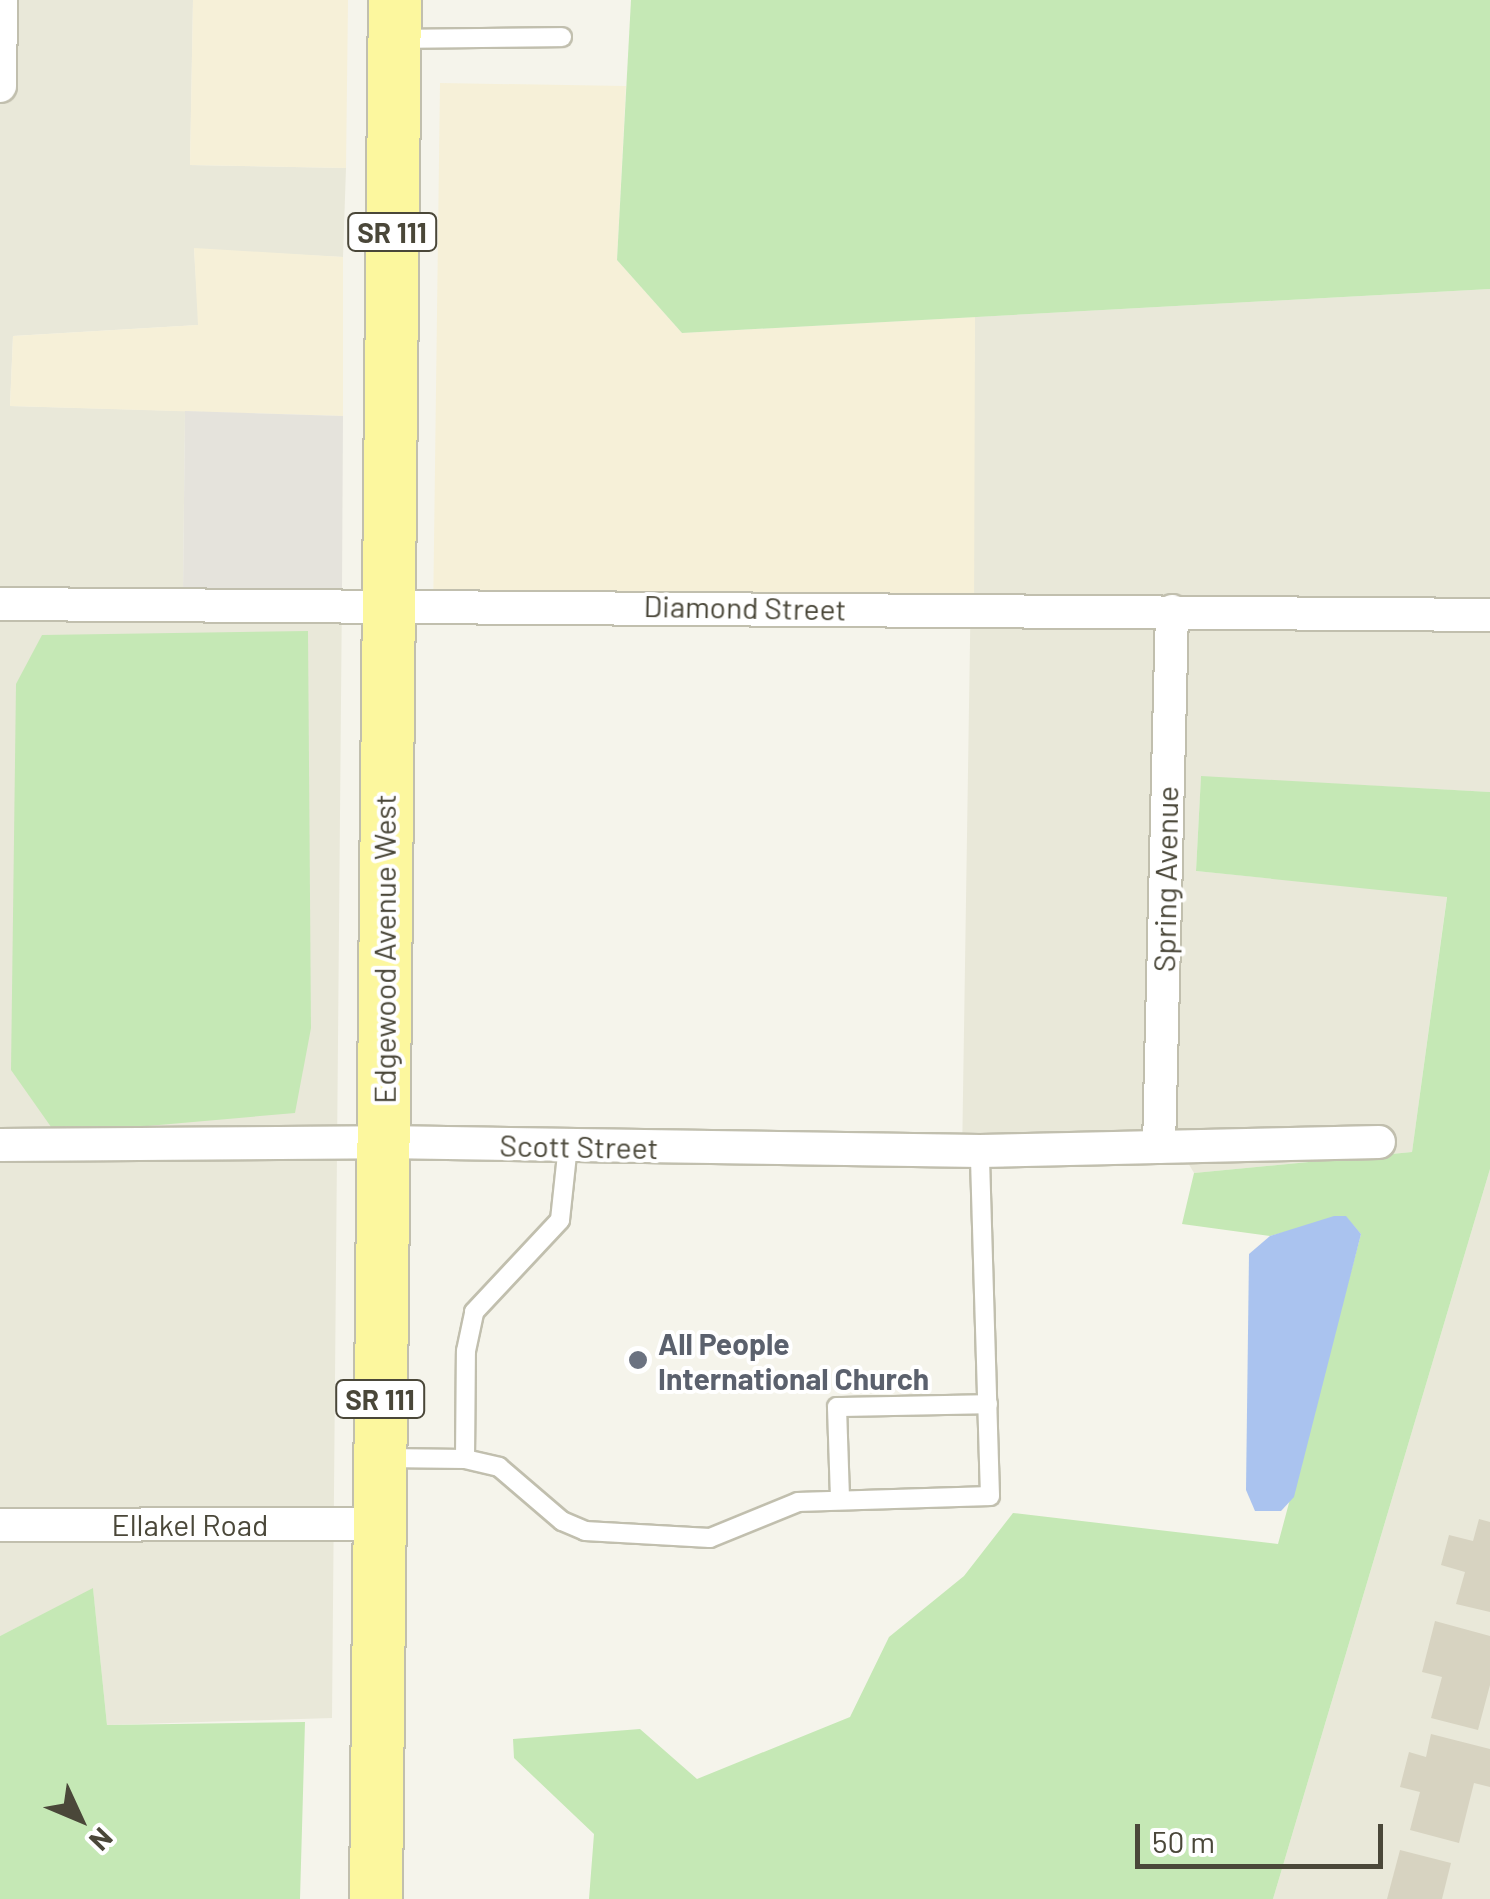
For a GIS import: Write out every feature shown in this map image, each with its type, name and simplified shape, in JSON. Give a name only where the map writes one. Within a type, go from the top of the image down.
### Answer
[{"type":"main road","name":"Edgewood Avenue West","points":[[376,1899],[395,20]]},
{"type":"street","points":[[0,86],[1,0]]},
{"type":"street","name":"Diamond Street","points":[[0,604],[1490,615]]},
{"type":"street","name":"Spring Avenue","points":[[1159,1147],[1172,611]]},
{"type":"street","name":"Scott Street","points":[[0,1146],[383,1142],[980,1151],[1380,1142]]},
{"type":"street","name":"Ellakel Road","points":[[0,1525],[380,1524]]},
{"type":"lane","points":[[395,20],[562,38]]},
{"type":"lane","points":[[465,1459],[466,1351],[474,1312],[560,1220],[568,1145]]},
{"type":"lane","points":[[380,1458],[465,1459],[499,1467],[562,1521],[585,1531],[710,1538],[787,1505],[840,1498],[990,1496],[980,1151]]},
{"type":"lane","points":[[840,1498],[837,1408],[988,1404]]},
{"type":"shaded area","points":[[0,0],[193,0],[190,165],[346,168],[343,257],[194,249],[199,325],[13,336],[10,406],[185,411],[183,590],[342,589],[332,1718],[107,1725],[93,1589],[0,1636]]},
{"type":"shaded area","points":[[193,0],[348,0],[346,168],[190,165]]},
{"type":"shaded area","points":[[440,83],[626,86],[617,260],[682,333],[975,317],[974,626],[433,619]]},
{"type":"shaded area","points":[[194,248],[343,257],[343,416],[10,406],[13,336],[198,325]]},
{"type":"shaded area","points":[[1490,289],[1490,792],[1201,777],[1196,871],[1447,896],[1412,1152],[1194,1173],[1184,1156],[962,1159],[975,317]]},
{"type":"shaded area","points":[[185,411],[343,416],[342,589],[183,591]]},
{"type":"shaded area","points":[[1490,1169],[1490,1899],[1273,1899]]},
{"type":"green space","points":[[631,0],[1490,0],[1490,289],[682,333],[617,260]]},
{"type":"green space","points":[[308,631],[311,1028],[295,1113],[56,1134],[11,1070],[16,684],[42,635]]},
{"type":"green space","points":[[1201,776],[1490,792],[1490,1169],[1273,1899],[589,1899],[594,1834],[514,1758],[513,1739],[640,1729],[697,1779],[850,1717],[889,1637],[964,1576],[1013,1513],[1278,1544],[1361,1234],[1345,1216],[1270,1236],[1182,1224],[1194,1173],[1412,1152],[1447,897],[1196,871]]},
{"type":"green space","points":[[93,1588],[107,1725],[305,1722],[300,1899],[0,1899],[0,1636]]},
{"type":"water","points":[[1334,1216],[1346,1216],[1361,1234],[1294,1497],[1281,1511],[1255,1511],[1246,1490],[1249,1254],[1270,1236]]},
{"type":"building","points":[[1479,1519],[1490,1522],[1490,1612],[1456,1604],[1465,1572],[1441,1565],[1449,1535],[1473,1541]]},
{"type":"building","points":[[1435,1621],[1490,1636],[1490,1685],[1478,1730],[1431,1718],[1442,1677],[1422,1672]]},
{"type":"building","points":[[1431,1734],[1490,1749],[1490,1787],[1474,1783],[1459,1843],[1410,1830],[1420,1792],[1400,1787],[1409,1752],[1426,1757]]},
{"type":"building","points":[[1400,1850],[1451,1863],[1442,1899],[1387,1899]]},
{"type":"place","name":"All People International Church","points":[[638,1360]]}]
